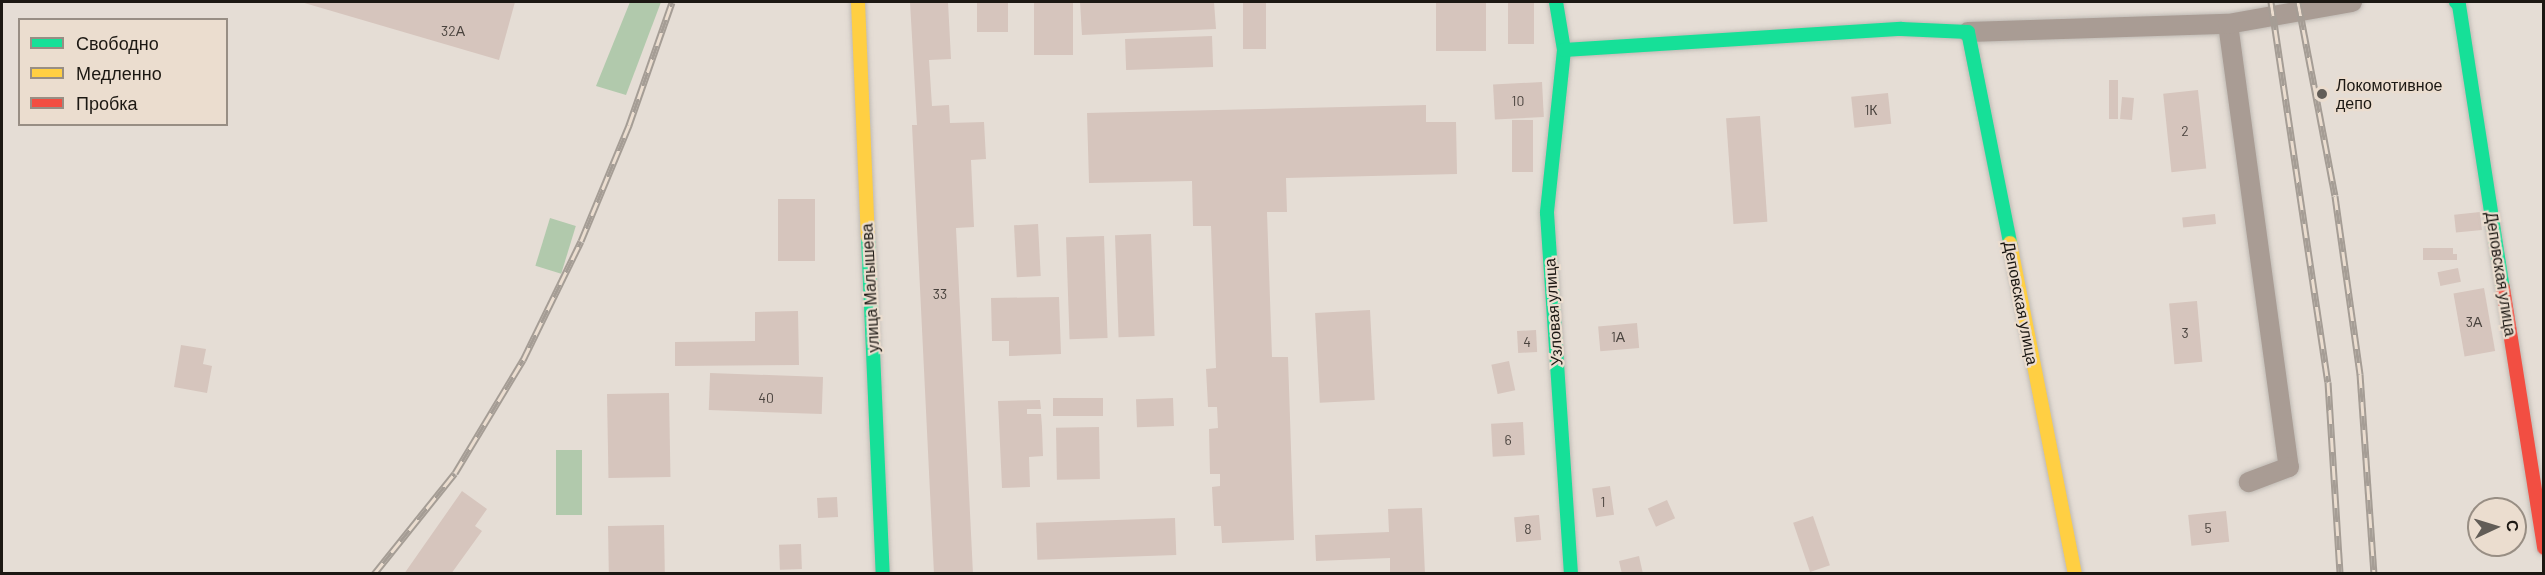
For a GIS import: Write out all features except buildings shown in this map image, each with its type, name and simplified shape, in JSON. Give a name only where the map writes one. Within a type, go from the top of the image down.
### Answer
[{"type":"street","name":"улица Малышева","points":[[858,2],[883,573]]},
{"type":"street","name":"Узловая улица","points":[[1556,2],[1564,50],[1546,213],[1571,573]]},
{"type":"street","points":[[1564,50],[1901,29],[1968,32],[2228,24],[2352,2]]},
{"type":"street","name":"Деповская улица","points":[[2456,2],[2459,5],[2544,548]]},
{"type":"street","points":[[2228,24],[2289,467],[2249,482]]},
{"type":"street","name":"Деповская улица","points":[[1968,32],[2075,573]]},
{"type":"green space","points":[[630,2],[661,2],[626,95],[596,86]]},
{"type":"green space","points":[[550,218],[576,226],[561,274],[535,266]]},
{"type":"green space","points":[[556,450],[582,450],[582,515],[556,515]]},
{"type":"railway","points":[[374,574],[455,473],[523,360],[581,241],[629,125],[672,2]]},
{"type":"railway","points":[[2271,2],[2328,382],[2340,574]]},
{"type":"railway","points":[[2298,2],[2335,196],[2360,374],[2374,574]]},
{"type":"traffic: fast","points":[[1556,2],[1564,50],[1547,213],[1571,574]]},
{"type":"traffic: fast","points":[[2456,2],[2459,5],[2503,288]]},
{"type":"traffic: fast","points":[[1564,50],[1901,29],[1968,32],[2010,243]]},
{"type":"traffic: fast","points":[[868,237],[883,574]]},
{"type":"traffic: slow","points":[[858,2],[868,237]]},
{"type":"traffic: slow","points":[[2010,243],[2075,574]]},
{"type":"traffic: jam","points":[[2503,288],[2544,548]]},
{"type":"place","name":"Локомотивное депо","points":[[2322,94]]}]
